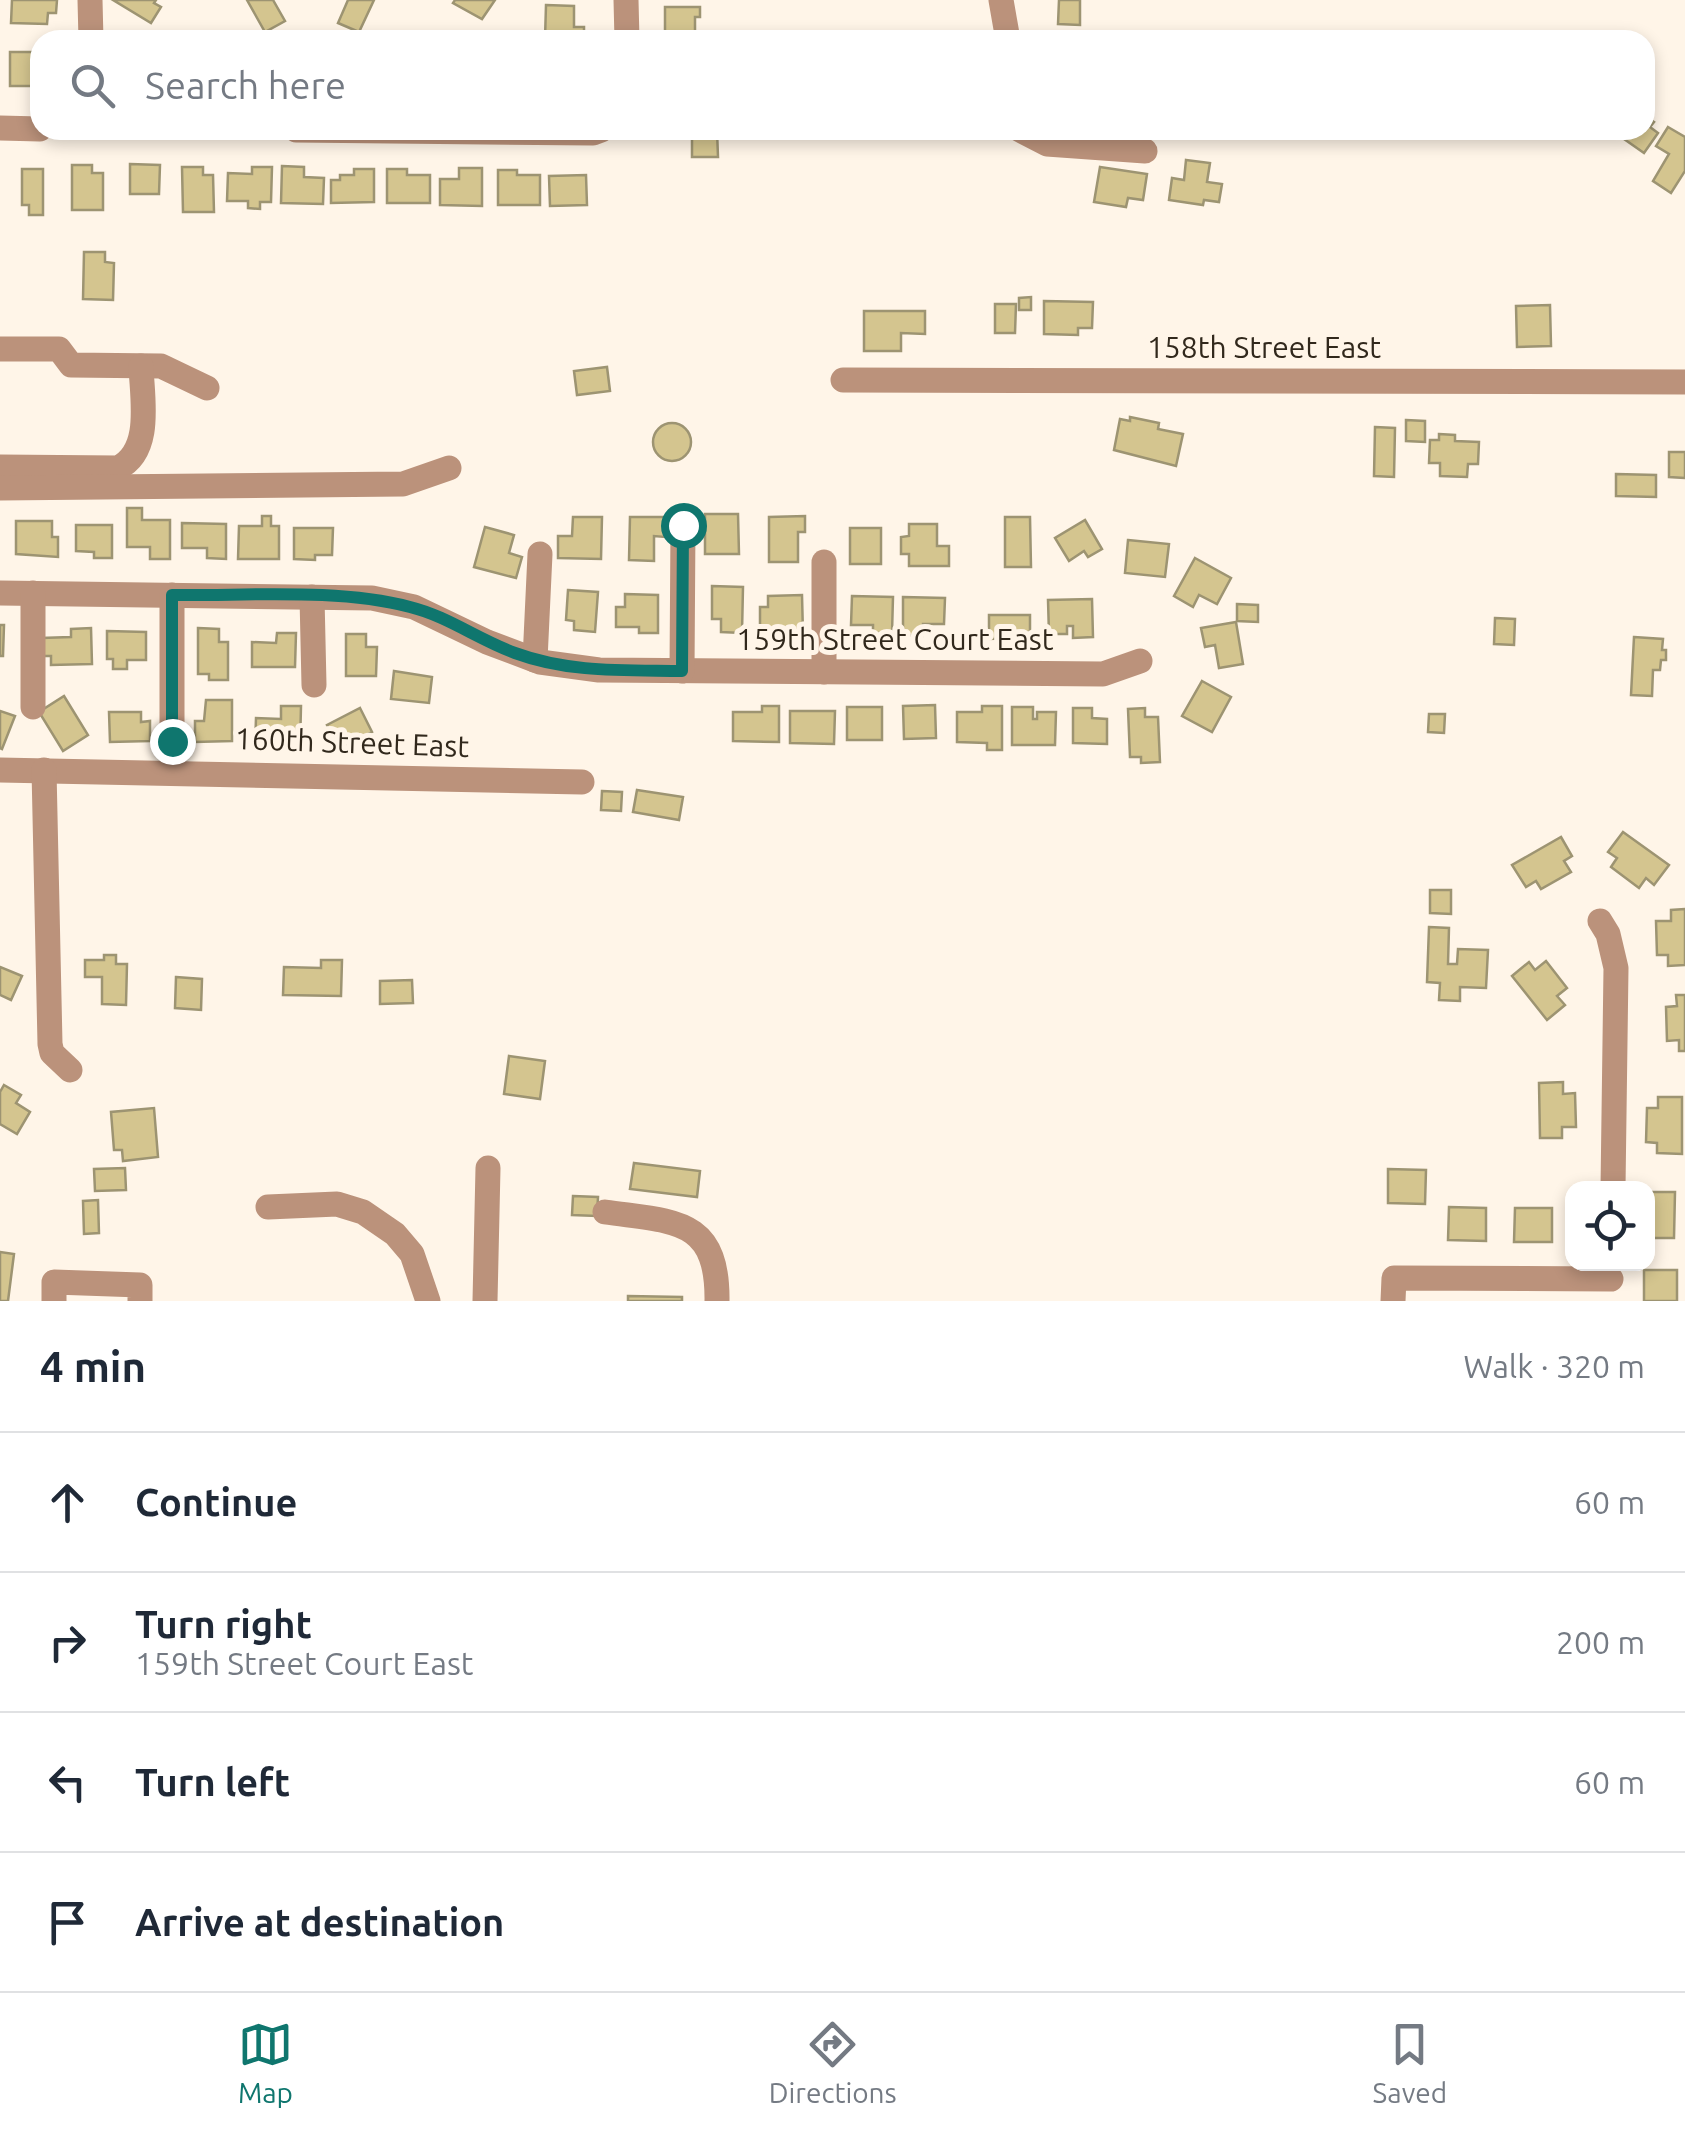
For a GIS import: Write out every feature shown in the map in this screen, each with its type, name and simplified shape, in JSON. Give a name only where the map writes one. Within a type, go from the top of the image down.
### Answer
[{"type":"street","points":[[90,0],[91,30]]},
{"type":"street","points":[[626,0],[626,30]]},
{"type":"street","points":[[1001,0],[1006,30]]},
{"type":"street","points":[[0,128],[30,129]]},
{"type":"street","points":[[1038,140],[1047,144],[1145,151]]},
{"type":"street","points":[[0,349],[59,349],[71,365],[162,366],[207,388]]},
{"type":"street","points":[[0,467],[118,468],[128,463],[143,428],[141,366]]},
{"type":"street","name":"158th Street East","points":[[843,380],[1685,382]]},
{"type":"street","points":[[0,488],[403,484],[449,468]]},
{"type":"street","points":[[682,671],[683,525]]},
{"type":"street","points":[[535,660],[540,554]]},
{"type":"street","points":[[824,562],[824,672]]},
{"type":"street","name":"159th Street Court East","points":[[0,593],[372,598],[414,608],[535,660],[588,669],[1103,674],[1140,661]]},
{"type":"street","points":[[33,594],[33,707]]},
{"type":"street","points":[[172,595],[172,741]]},
{"type":"street","points":[[312,597],[314,684]]},
{"type":"street","name":"160th Street East","points":[[0,770],[582,782]]},
{"type":"street","points":[[44,770],[50,1044],[52,1053],[70,1070]]},
{"type":"street","points":[[1600,922],[1608,934],[1616,968],[1612,1181]]},
{"type":"street","points":[[486,1301],[488,1168]]},
{"type":"street","points":[[268,1207],[337,1204],[363,1212],[395,1234],[412,1254],[428,1301]]},
{"type":"street","points":[[605,1212],[675,1224],[697,1234],[709,1250],[717,1301]]},
{"type":"street","points":[[1394,1289],[1611,1281]]},
{"type":"street","points":[[54,1301],[54,1282],[140,1285],[140,1301]]},
{"type":"building","points":[[12,0],[57,0],[56,13],[48,13],[47,24],[11,23]]},
{"type":"building","points":[[113,0],[156,0],[154,3],[161,7],[151,23]]},
{"type":"building","points":[[247,0],[273,0],[285,21],[264,30]]},
{"type":"building","points":[[348,0],[374,0],[360,30],[338,23]]},
{"type":"building","points":[[495,0],[482,19],[453,3]]},
{"type":"building","points":[[1059,0],[1080,0],[1080,25],[1058,24]]},
{"type":"building","points":[[546,5],[574,6],[574,27],[584,27],[584,30],[545,30]]},
{"type":"building","points":[[665,7],[700,7],[695,30],[665,30]]},
{"type":"building","points":[[10,52],[30,52],[30,86],[10,86]]},
{"type":"building","points":[[1668,127],[1685,137],[1685,171],[1671,193],[1653,181],[1669,154],[1656,146]]},
{"type":"building","points":[[692,140],[717,140],[718,157],[692,157]]},
{"type":"building","points":[[1626,140],[1653,140],[1644,153]]},
{"type":"building","points":[[1186,160],[1210,163],[1207,182],[1222,184],[1219,202],[1204,200],[1203,205],[1169,200],[1172,178],[1184,180]]},
{"type":"building","points":[[130,164],[160,165],[159,194],[130,194]]},
{"type":"building","points":[[72,165],[92,165],[92,173],[103,173],[103,210],[72,210]]},
{"type":"building","points":[[282,166],[304,167],[304,177],[324,178],[323,204],[281,203]]},
{"type":"building","points":[[182,167],[203,167],[203,175],[213,175],[214,212],[183,212]]},
{"type":"building","points":[[252,167],[272,167],[271,202],[260,202],[260,209],[248,208],[248,201],[227,201],[228,173],[252,174]]},
{"type":"building","points":[[1100,167],[1147,174],[1143,200],[1128,198],[1126,207],[1094,202]]},
{"type":"building","points":[[459,168],[482,168],[482,206],[440,205],[440,179],[459,179]]},
{"type":"building","points":[[22,169],[43,169],[43,215],[29,215],[29,205],[22,205]]},
{"type":"building","points":[[354,169],[374,169],[374,202],[331,203],[331,180],[354,175]]},
{"type":"building","points":[[387,169],[407,169],[407,175],[430,175],[430,203],[387,203]]},
{"type":"building","points":[[498,170],[540,175],[540,205],[498,205]]},
{"type":"building","points":[[586,175],[587,205],[550,206],[549,176]]},
{"type":"building","points":[[84,252],[105,252],[105,262],[114,263],[113,300],[83,299]]},
{"type":"building","points":[[1031,297],[1031,310],[1019,310],[1019,298]]},
{"type":"building","points":[[1044,301],[1093,302],[1092,328],[1078,328],[1078,335],[1044,334]]},
{"type":"building","points":[[995,304],[1016,304],[1015,333],[995,333]]},
{"type":"building","points":[[1550,305],[1551,346],[1517,347],[1516,306]]},
{"type":"building","points":[[864,311],[925,311],[925,334],[901,333],[901,351],[864,351]]},
{"type":"building","points":[[607,367],[610,391],[577,395],[574,371]]},
{"type":"building","points":[[1130,417],[1159,423],[1158,429],[1183,434],[1176,466],[1114,450],[1120,419],[1130,421]]},
{"type":"building","points":[[1406,420],[1425,421],[1425,442],[1406,441]]},
{"type":"building","points":[[672,423],[686,428],[691,442],[686,456],[672,461],[658,456],[653,442],[658,428]]},
{"type":"building","points":[[1375,427],[1395,428],[1394,477],[1374,476]]},
{"type":"building","points":[[1439,434],[1455,435],[1455,441],[1479,442],[1478,464],[1468,464],[1467,477],[1440,476],[1440,463],[1429,463],[1430,440],[1439,440]]},
{"type":"building","points":[[1669,452],[1685,452],[1685,478],[1669,477]]},
{"type":"building","points":[[1616,474],[1656,475],[1656,497],[1616,496]]},
{"type":"building","points":[[127,508],[142,508],[142,520],[170,520],[170,559],[150,559],[150,547],[127,547]]},
{"type":"building","points":[[705,514],[738,514],[739,554],[705,554]]},
{"type":"building","points":[[262,516],[271,516],[271,526],[279,526],[279,559],[238,559],[239,526],[262,526]]},
{"type":"building","points":[[805,516],[805,532],[798,532],[798,562],[769,562],[769,517]]},
{"type":"building","points":[[573,517],[602,517],[601,559],[558,558],[558,536],[572,536]]},
{"type":"building","points":[[630,517],[665,517],[665,537],[654,536],[654,561],[629,560]]},
{"type":"building","points":[[1005,517],[1030,517],[1031,567],[1005,567]]},
{"type":"building","points":[[1085,520],[1102,549],[1088,557],[1084,551],[1069,561],[1055,538]]},
{"type":"building","points":[[16,521],[52,521],[52,537],[58,537],[58,557],[16,554]]},
{"type":"building","points":[[182,523],[226,524],[226,559],[207,558],[207,548],[182,548]]},
{"type":"building","points":[[909,524],[937,524],[937,546],[949,546],[949,566],[909,566],[909,554],[901,554],[901,537],[909,536]]},
{"type":"building","points":[[76,525],[112,525],[112,558],[94,558],[94,552],[76,551]]},
{"type":"building","points":[[485,527],[514,535],[509,553],[522,557],[516,578],[474,567]]},
{"type":"building","points":[[294,528],[333,528],[332,555],[315,555],[315,560],[294,559]]},
{"type":"building","points":[[850,528],[881,528],[881,564],[850,564]]},
{"type":"building","points":[[1128,540],[1169,544],[1165,577],[1125,573]]},
{"type":"building","points":[[1195,558],[1231,578],[1217,604],[1199,595],[1193,607],[1174,596]]},
{"type":"building","points":[[712,586],[743,587],[742,633],[721,632],[721,619],[712,619]]},
{"type":"building","points":[[568,590],[598,592],[595,632],[574,630],[574,621],[566,620]]},
{"type":"building","points":[[625,594],[658,595],[658,633],[639,633],[639,627],[616,627],[616,607],[625,607]]},
{"type":"building","points":[[802,595],[803,634],[784,634],[784,628],[760,629],[760,607],[768,607],[768,596]]},
{"type":"building","points":[[852,596],[893,597],[892,633],[873,633],[873,625],[851,625]]},
{"type":"building","points":[[903,597],[945,598],[944,624],[923,624],[922,636],[903,635]]},
{"type":"building","points":[[1092,599],[1093,637],[1073,638],[1073,626],[1067,626],[1067,634],[1049,634],[1048,600]]},
{"type":"building","points":[[1237,604],[1258,605],[1258,622],[1237,621]]},
{"type":"building","points":[[989,615],[1030,615],[1030,632],[1015,632],[1015,638],[989,639]]},
{"type":"building","points":[[1495,618],[1515,619],[1514,645],[1494,644]]},
{"type":"building","points":[[1236,622],[1243,664],[1219,668],[1215,645],[1205,647],[1201,628]]},
{"type":"building","points":[[0,625],[4,625],[3,656],[0,656]]},
{"type":"building","points":[[91,628],[92,664],[51,665],[51,656],[41,656],[41,638],[71,637],[71,629]]},
{"type":"building","points":[[198,628],[219,629],[219,642],[228,642],[228,680],[209,680],[209,674],[198,674]]},
{"type":"building","points":[[107,631],[146,632],[146,660],[127,660],[127,669],[113,669],[113,659],[107,659]]},
{"type":"building","points":[[277,633],[296,633],[295,667],[252,667],[252,642],[276,643]]},
{"type":"building","points":[[346,634],[366,634],[366,647],[377,647],[376,676],[346,676]]},
{"type":"building","points":[[1634,637],[1663,639],[1666,660],[1661,660],[1660,670],[1653,670],[1652,696],[1631,695]]},
{"type":"building","points":[[394,671],[432,677],[429,703],[391,699]]},
{"type":"building","points":[[1202,681],[1231,697],[1212,732],[1182,716]]},
{"type":"building","points":[[64,696],[88,735],[63,751],[39,712]]},
{"type":"building","points":[[206,700],[232,700],[232,741],[195,742],[195,721],[204,721]]},
{"type":"building","points":[[935,705],[936,738],[904,739],[903,706]]},
{"type":"building","points":[[281,706],[301,706],[300,748],[255,747],[256,718],[281,719]]},
{"type":"building","points":[[762,706],[779,706],[779,742],[733,741],[733,712],[762,712]]},
{"type":"building","points":[[982,706],[1002,706],[1002,750],[987,750],[987,743],[957,742],[957,712],[982,712]]},
{"type":"building","points":[[847,707],[882,707],[882,740],[847,740]]},
{"type":"building","points":[[1012,707],[1033,707],[1033,719],[1037,719],[1037,712],[1056,712],[1055,745],[1012,745]]},
{"type":"building","points":[[360,708],[372,732],[339,748],[327,725]]},
{"type":"building","points":[[1073,708],[1092,708],[1092,718],[1107,719],[1107,744],[1073,743]]},
{"type":"building","points":[[1145,708],[1145,717],[1158,717],[1160,762],[1141,763],[1141,757],[1130,757],[1128,709]]},
{"type":"building","points":[[0,711],[15,716],[2,749],[0,748]]},
{"type":"building","points":[[790,711],[835,711],[834,744],[790,743]]},
{"type":"building","points":[[109,712],[141,712],[141,722],[150,721],[150,741],[110,742]]},
{"type":"building","points":[[1429,714],[1445,714],[1444,733],[1428,732]]},
{"type":"building","points":[[637,790],[683,797],[679,820],[633,812]]},
{"type":"building","points":[[602,791],[622,792],[621,811],[601,810]]},
{"type":"building","points":[[1623,832],[1669,865],[1654,885],[1646,878],[1639,888],[1611,867],[1617,858],[1608,852]]},
{"type":"building","points":[[1561,837],[1572,856],[1564,861],[1571,872],[1541,889],[1536,881],[1526,887],[1512,865]]},
{"type":"building","points":[[1430,890],[1451,890],[1451,914],[1430,913]]},
{"type":"building","points":[[1685,909],[1685,965],[1668,966],[1668,955],[1657,955],[1656,921],[1671,921],[1671,910]]},
{"type":"building","points":[[1429,927],[1449,928],[1448,964],[1457,964],[1458,949],[1488,950],[1486,988],[1460,987],[1460,1001],[1439,1000],[1440,983],[1427,982]]},
{"type":"building","points":[[104,955],[116,955],[116,964],[127,964],[126,1005],[102,1004],[102,977],[85,977],[85,960],[104,960]]},
{"type":"building","points":[[321,960],[342,960],[341,996],[283,995],[284,967],[321,968]]},
{"type":"building","points":[[1546,961],[1567,988],[1557,996],[1565,1005],[1547,1020],[1512,976],[1529,962],[1535,970]]},
{"type":"building","points":[[0,967],[22,976],[11,1000],[0,995]]},
{"type":"building","points":[[176,977],[202,979],[201,1010],[175,1008]]},
{"type":"building","points":[[412,980],[413,1003],[380,1004],[380,981]]},
{"type":"building","points":[[1676,995],[1685,995],[1685,1051],[1679,1051],[1679,1040],[1667,1041],[1666,1007],[1677,1006]]},
{"type":"building","points":[[509,1056],[545,1061],[540,1099],[504,1094]]},
{"type":"building","points":[[1563,1082],[1563,1094],[1575,1093],[1576,1127],[1562,1127],[1562,1138],[1540,1138],[1539,1083]]},
{"type":"building","points":[[4,1085],[21,1095],[16,1103],[30,1112],[17,1134],[0,1124],[0,1092]]},
{"type":"building","points":[[1658,1097],[1682,1097],[1682,1154],[1657,1153],[1657,1143],[1646,1142],[1647,1108],[1658,1108]]},
{"type":"building","points":[[154,1108],[158,1157],[123,1161],[122,1150],[114,1150],[111,1112]]},
{"type":"building","points":[[634,1163],[700,1171],[697,1197],[630,1189]]},
{"type":"building","points":[[125,1168],[126,1190],[95,1191],[94,1169]]},
{"type":"building","points":[[1388,1169],[1426,1170],[1425,1204],[1388,1203]]},
{"type":"building","points":[[1655,1192],[1675,1192],[1674,1238],[1655,1238]]},
{"type":"building","points":[[573,1196],[598,1197],[597,1216],[572,1215]]},
{"type":"building","points":[[98,1200],[99,1233],[84,1234],[83,1201]]},
{"type":"building","points":[[1449,1207],[1486,1208],[1486,1241],[1448,1240]]},
{"type":"building","points":[[1515,1208],[1552,1208],[1552,1242],[1514,1242]]},
{"type":"building","points":[[0,1252],[14,1254],[8,1301],[0,1301]]},
{"type":"building","points":[[1677,1270],[1677,1301],[1644,1301],[1644,1271]]},
{"type":"building","points":[[628,1296],[682,1297],[682,1301],[628,1301]]},
{"type":"route","points":[[172,741],[172,595],[372,598],[435,616],[486,642],[540,662],[600,670],[682,671],[683,525]]}]
